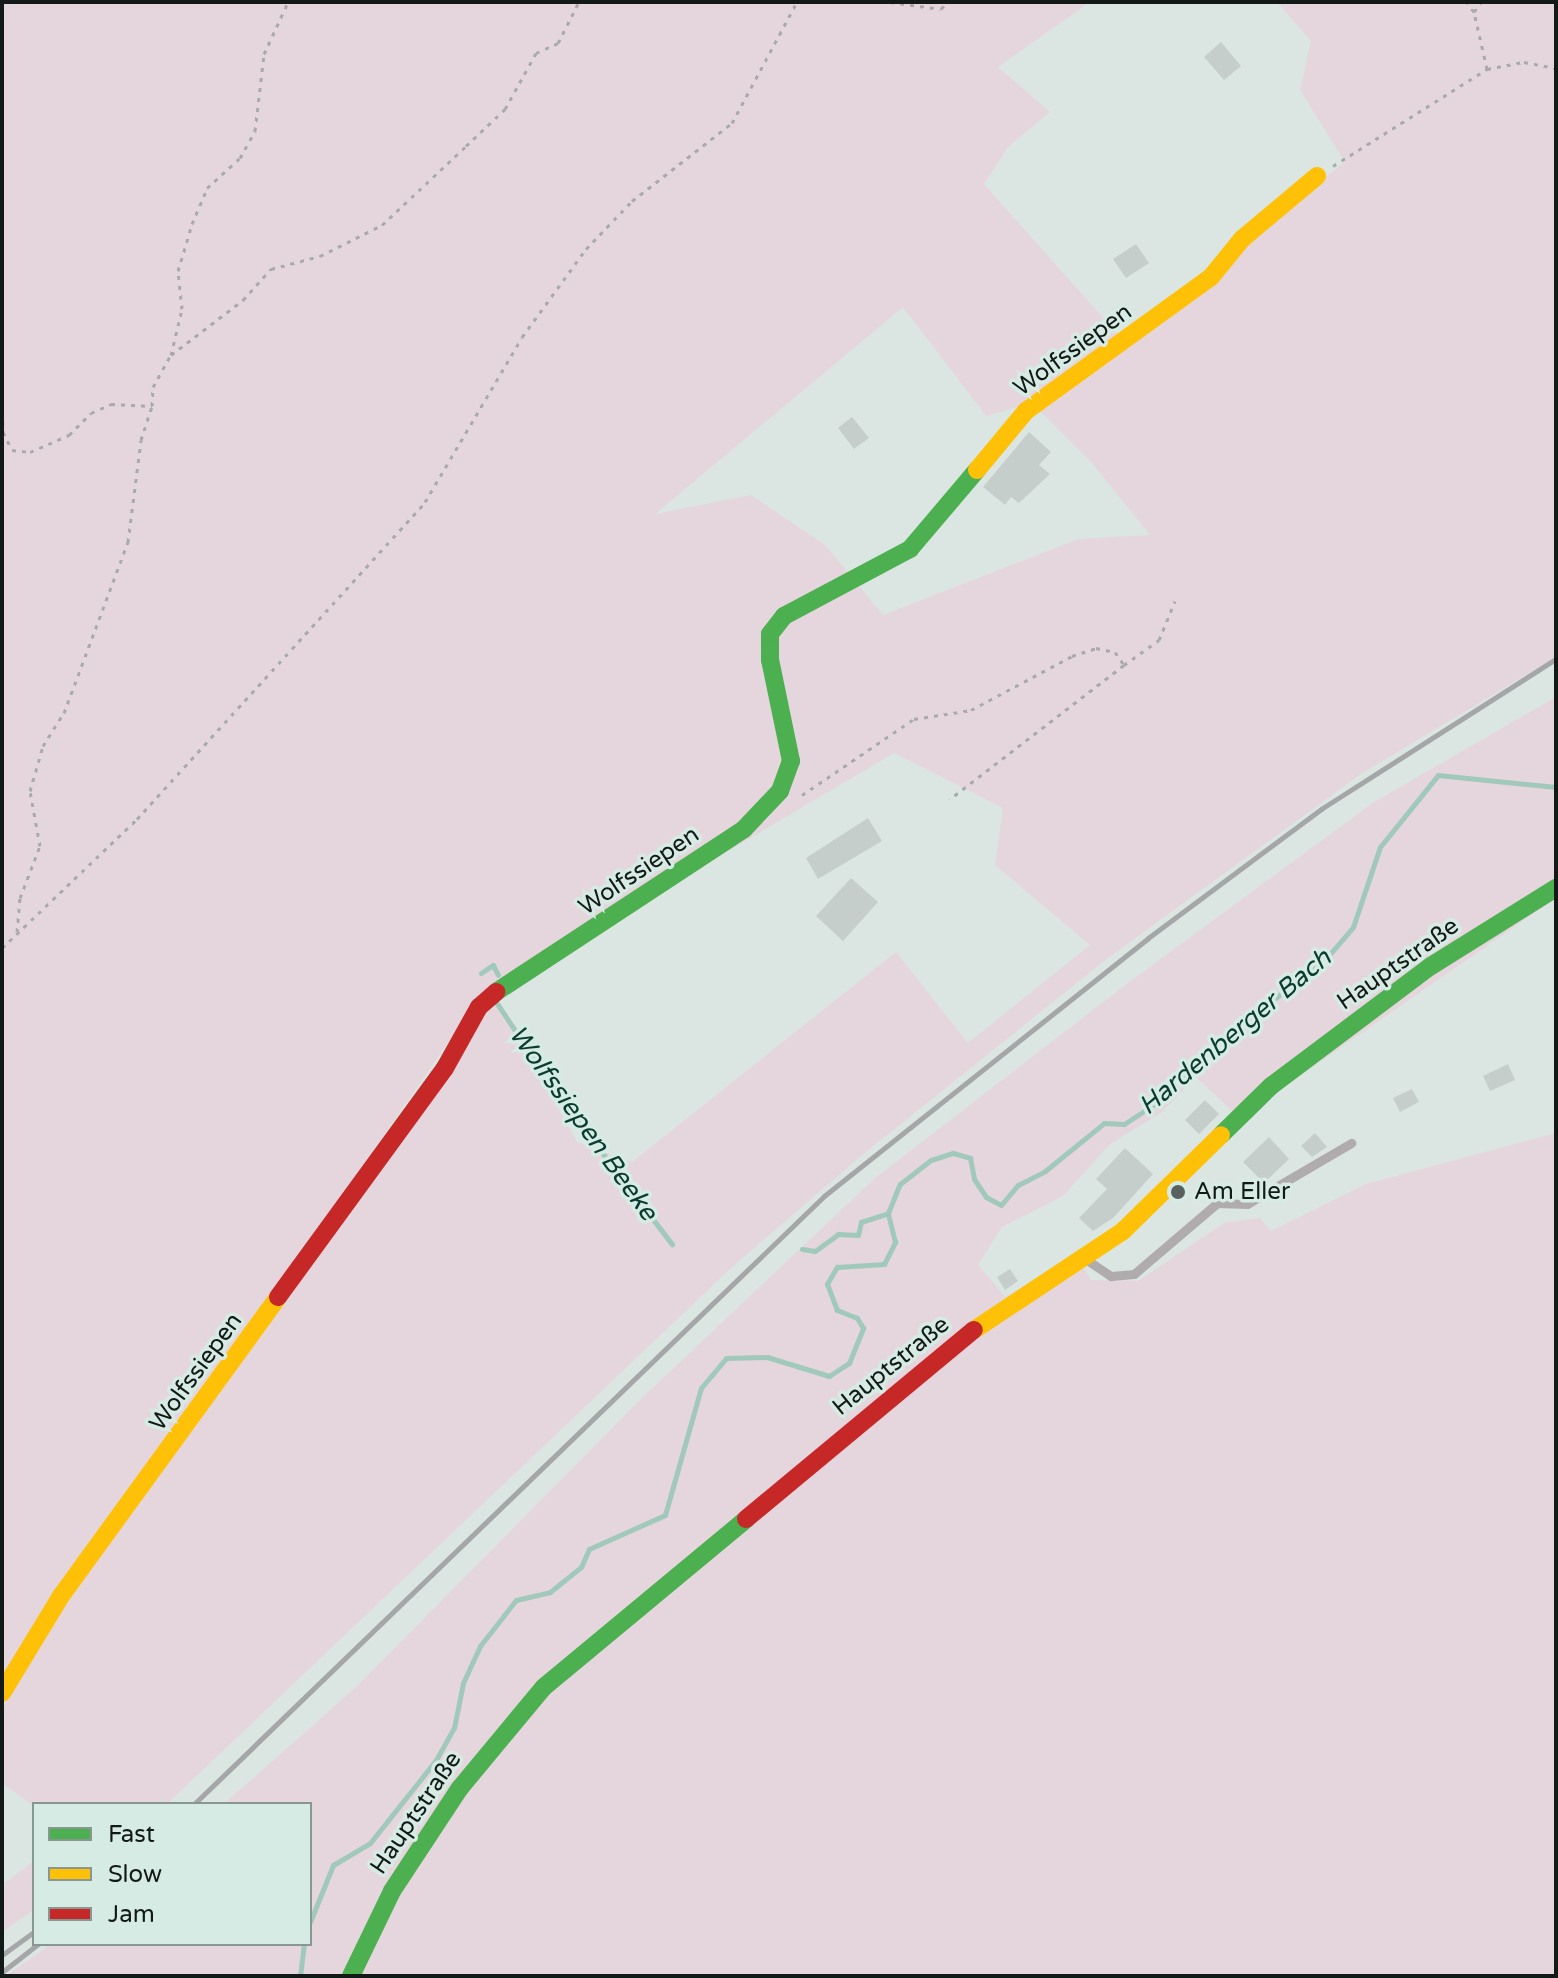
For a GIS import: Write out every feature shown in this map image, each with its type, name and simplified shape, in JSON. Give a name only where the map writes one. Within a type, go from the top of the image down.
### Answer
[{"type":"street","name":"Wolfssiepen","points":[[2,1693],[61,1596],[436,1081],[479,1007],[505,984],[744,829],[780,791],[791,761],[770,660],[770,634],[784,616],[910,549],[1026,411],[1211,277],[1242,239],[1317,176]]},
{"type":"street","name":"Hauptstraße","points":[[351,1976],[392,1891],[460,1788],[544,1687],[972,1331],[1087,1260],[1271,1086],[1431,966],[1556,888]]},
{"type":"lane","points":[[1087,1260],[1111,1276],[1134,1274],[1217,1203],[1247,1204],[1351,1143]]},
{"type":"path","points":[[17,932],[20,898],[40,846],[30,791],[43,746],[64,713],[128,542],[141,440],[152,406],[153,387],[171,355],[182,309],[178,271],[207,188],[240,158],[255,131],[264,54],[288,2]]},
{"type":"path","points":[[171,355],[243,300],[271,269],[320,256],[382,225],[505,109],[536,53],[558,43],[579,2]]},
{"type":"path","points":[[2,948],[49,906],[148,807],[425,502],[522,337],[586,249],[632,201],[732,123],[797,2]]},
{"type":"path","points":[[890,2],[941,9],[947,2]]},
{"type":"path","points":[[1467,2],[1474,12],[1487,69]]},
{"type":"path","points":[[1474,12],[1481,2]]},
{"type":"path","points":[[1317,176],[1487,69],[1524,62],[1556,68]]},
{"type":"path","points":[[2,401],[3,432],[12,450],[30,452],[69,435],[91,413],[111,404],[152,406]]},
{"type":"path","points":[[950,799],[1159,640],[1175,601]]},
{"type":"path","points":[[795,800],[914,719],[971,710],[1096,648],[1115,652],[1124,665]]},
{"type":"shaded area","points":[[2,2],[1090,2],[998,67],[1050,112],[1008,147],[984,184],[1122,339],[1345,162],[1300,90],[1311,41],[1277,2],[1556,2],[1556,657],[1361,774],[1108,958],[861,1156],[731,1268],[169,1802],[32,1802],[32,1805],[2,1783],[2,1709],[64,1605],[484,1015],[499,1002],[577,1142],[632,1162],[896,952],[968,1043],[1090,945],[995,865],[1003,808],[894,753],[479,998],[2,1684]],"holes":[[[903,307],[986,416],[1032,403],[1092,463],[1150,535],[1078,539],[883,615],[825,545],[751,495],[655,514]]]},
{"type":"shaded area","points":[[1556,697],[1556,898],[1278,1091],[1245,1123],[1196,1077],[1162,1112],[1110,1144],[1063,1196],[1002,1227],[978,1265],[1005,1297],[1077,1258],[1091,1280],[1138,1281],[1224,1223],[1260,1218],[1271,1231],[1366,1184],[1556,1133],[1556,1976],[6,1976],[48,1946],[312,1946],[312,1802],[226,1802],[356,1687],[642,1398],[874,1179],[1124,986],[1374,802]]},
{"type":"shaded area","points":[[32,1862],[32,1911],[2,1932],[2,1885]]},
{"type":"building","points":[[1221,42],[1241,66],[1224,80],[1204,57]]},
{"type":"building","points":[[1136,244],[1149,263],[1126,278],[1113,259]]},
{"type":"building","points":[[852,417],[869,438],[854,449],[838,428]]},
{"type":"building","points":[[1029,432],[1051,452],[1039,465],[1050,474],[1019,503],[1011,497],[1005,505],[983,487]]},
{"type":"building","points":[[868,818],[882,841],[818,879],[806,858]]},
{"type":"building","points":[[851,878],[878,902],[843,941],[816,916]]},
{"type":"building","points":[[1508,1064],[1515,1080],[1490,1091],[1483,1076]]},
{"type":"building","points":[[1412,1089],[1419,1102],[1400,1112],[1393,1098]]},
{"type":"building","points":[[1205,1100],[1219,1114],[1199,1134],[1185,1120]]},
{"type":"building","points":[[1315,1133],[1327,1147],[1312,1157],[1301,1146]]},
{"type":"building","points":[[1269,1137],[1289,1159],[1264,1183],[1243,1162]]},
{"type":"building","points":[[1125,1148],[1153,1174],[1113,1218],[1093,1231],[1079,1218],[1107,1189],[1096,1179]]},
{"type":"building","points":[[1010,1269],[1018,1281],[1005,1290],[997,1277]]},
{"type":"waterway","name":"Hardenberger Bach","points":[[312,1917],[333,1865],[370,1843],[436,1760],[454,1728],[463,1683],[480,1646],[516,1600],[550,1592],[581,1567],[589,1549],[665,1515],[701,1388],[726,1358],[767,1357],[829,1376],[849,1363],[863,1328],[857,1318],[837,1310],[827,1284],[837,1267],[884,1264],[895,1242],[888,1213],[900,1184],[931,1160],[953,1153],[970,1158],[974,1179],[986,1197],[1001,1205],[1018,1185],[1045,1171],[1104,1123],[1124,1124],[1158,1102],[1221,1039],[1324,961],[1353,927],[1380,847],[1438,775],[1556,787]]},
{"type":"waterway","name":"Wolfssiepen Beeke","points":[[481,973],[493,965],[498,975]]},
{"type":"waterway","name":"Wolfssiepen Beeke","points":[[496,1002],[561,1099],[672,1244]]},
{"type":"waterway","name":"Wolfssiepen Beeke","points":[[802,1249],[815,1251],[838,1234],[858,1235],[861,1222],[888,1213]]},
{"type":"waterway","name":"Hardenberger Bach","points":[[300,1976],[304,1946]]},
{"type":"railway","points":[[196,1802],[824,1196],[1148,938],[1321,809],[1556,659]]},
{"type":"railway","points":[[2,1955],[32,1933]]},
{"type":"railway","points":[[2,1972],[35,1946]]},
{"type":"traffic: fast","points":[[496,992],[744,829],[780,791],[791,761],[770,660],[770,634],[784,616],[910,549],[977,470]]},
{"type":"traffic: fast","points":[[1221,1135],[1271,1086],[1431,966],[1556,888]]},
{"type":"traffic: fast","points":[[351,1976],[392,1891],[460,1788],[544,1687],[746,1519]]},
{"type":"traffic: slow","points":[[977,470],[1026,411],[1211,277],[1242,239],[1317,176]]},
{"type":"traffic: slow","points":[[974,1330],[1123,1231],[1221,1135]]},
{"type":"traffic: slow","points":[[2,1693],[61,1596],[278,1297]]},
{"type":"traffic: jam","points":[[278,1297],[445,1068],[479,1007],[496,992]]},
{"type":"traffic: jam","points":[[746,1519],[974,1330]]},
{"type":"place","name":"Am Eller","points":[[1178,1192]]}]
